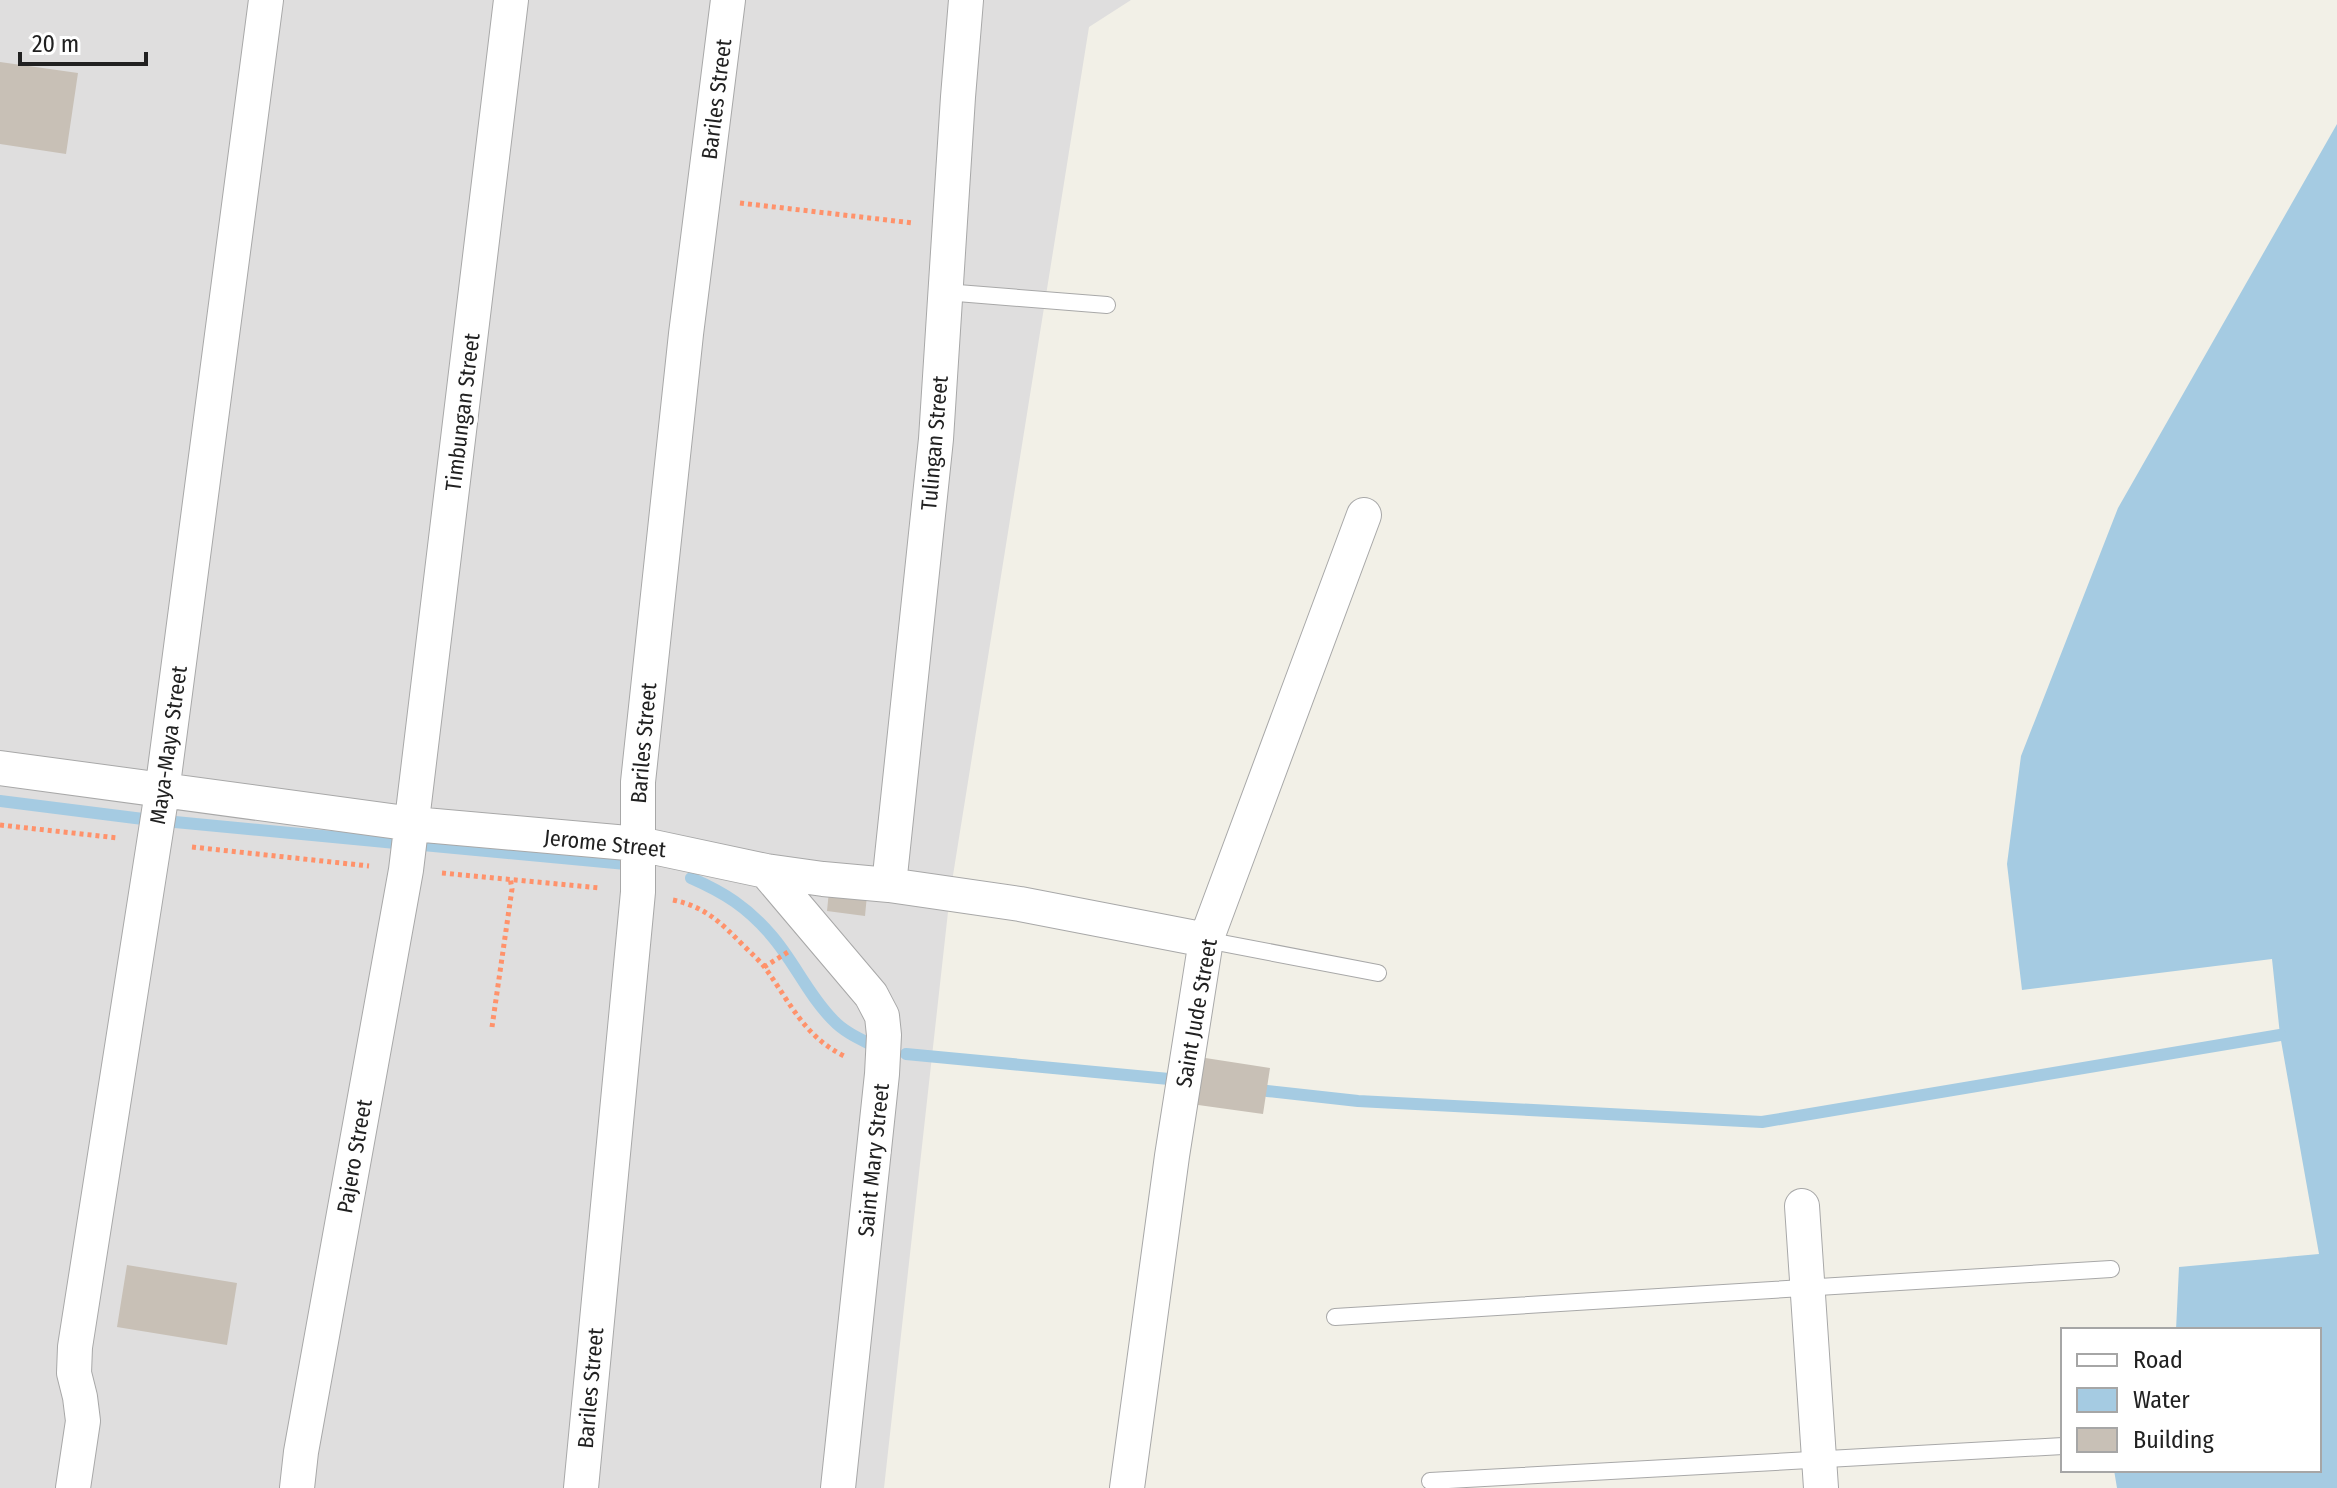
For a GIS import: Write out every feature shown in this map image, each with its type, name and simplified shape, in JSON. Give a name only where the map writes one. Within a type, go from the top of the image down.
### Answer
[{"type":"street","name":"Maya-Maya Street","points":[[73,1488],[83,1421],[74,1373],[75,1347],[162,792],[266,0]]},
{"type":"street","name":"Timbungan Street","points":[[413,824],[511,0]]},
{"type":"street","name":"Bariles Street","points":[[581,1488],[638,892],[638,782],[728,0]]},
{"type":"street","name":"Tulingan Street","points":[[889,885],[936,439],[966,0]]},
{"type":"street","name":"Saint Jude Street","points":[[1127,1488],[1172,1156],[1206,940],[1364,515]]},
{"type":"street","name":"Jerome Street","points":[[0,768],[413,824],[639,844],[766,871],[1020,904],[1206,940]]},
{"type":"street","name":"Pajero Street","points":[[297,1488],[306,1422],[413,824]]},
{"type":"street","name":"Saint Mary Street","points":[[766,871],[871,995],[882,1016],[882,1074],[838,1488]]},
{"type":"street","points":[[1802,1206],[1820,1474]]},
{"type":"lane","points":[[945,292],[1107,305]]},
{"type":"lane","points":[[1206,940],[1378,973]]},
{"type":"lane","points":[[1335,1317],[2111,1269]]},
{"type":"lane","points":[[1430,1481],[1820,1474],[2061,1446]]},
{"type":"path","points":[[703,199],[950,228]]},
{"type":"path","points":[[0,825],[638,892],[683,902],[716,917],[764,967],[803,1025],[825,1046],[882,1074]]},
{"type":"path","points":[[492,1027],[512,889],[511,871]]},
{"type":"path","points":[[764,967],[773,961]]},
{"type":"shaded area","points":[[0,0],[1131,0],[1089,27],[950,894],[884,1488],[0,1488]]},
{"type":"water","points":[[2337,124],[2337,1488],[2117,1488],[2114,1472],[2321,1472],[2321,1328],[2176,1328],[2179,1267],[2319,1254],[2280,1035],[2272,959],[2022,990],[2007,864],[2021,756],[2118,508]]},
{"type":"building","points":[[0,62],[78,73],[66,154],[0,144]]},
{"type":"building","points":[[829,891],[867,895],[865,916],[827,911]]},
{"type":"building","points":[[1199,1057],[1270,1068],[1263,1114],[1191,1104]]},
{"type":"building","points":[[127,1265],[237,1283],[227,1345],[117,1327]]},
{"type":"waterway","points":[[0,801],[143,819]]},
{"type":"waterway","points":[[175,822],[396,843]]},
{"type":"waterway","points":[[423,845],[626,864]]},
{"type":"waterway","points":[[691,878],[725,895],[753,916],[779,945],[833,1020],[847,1032],[874,1046]]},
{"type":"waterway","points":[[1267,1091],[1358,1101],[1762,1122],[2280,1035]]},
{"type":"waterway","points":[[906,1054],[1169,1079]]}]
